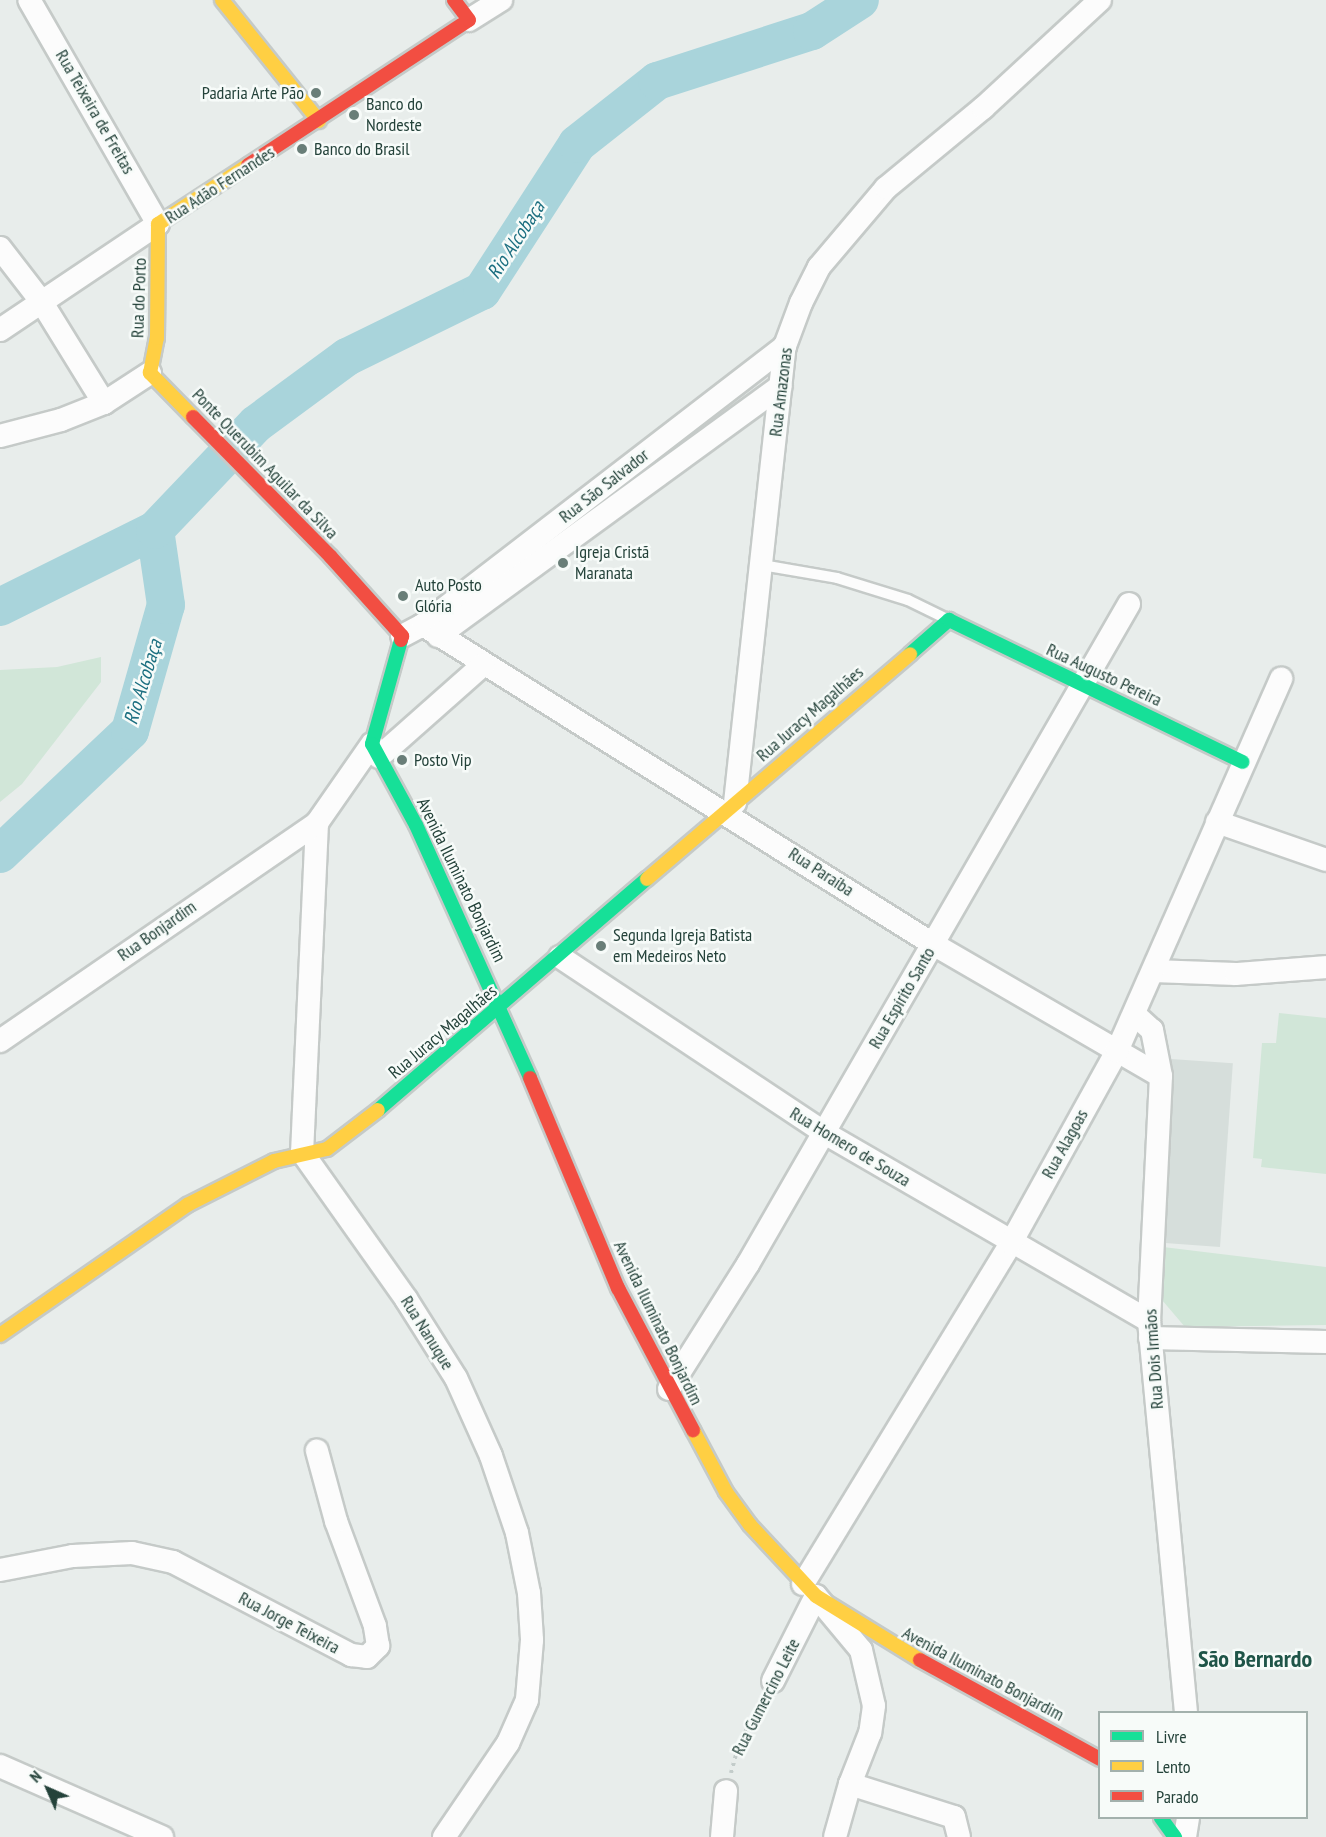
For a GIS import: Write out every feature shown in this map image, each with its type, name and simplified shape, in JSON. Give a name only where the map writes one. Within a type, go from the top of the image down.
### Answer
[{"type":"street","name":"Rua Teixeira de Freitas","points":[[29,0],[158,224]]},
{"type":"street","points":[[222,0],[319,121]]},
{"type":"street","points":[[454,0],[469,20],[501,0]]},
{"type":"street","name":"Rua Amazonas","points":[[731,807],[762,564],[785,346],[819,267],[853,221],[885,188],[983,108],[1100,0]]},
{"type":"street","name":"Rua Adão Fernandes","points":[[0,330],[41,300],[319,121],[469,20]]},
{"type":"street","name":"Rua do Porto","points":[[150,373],[157,338],[158,224]]},
{"type":"street","points":[[0,248],[41,300],[104,403]]},
{"type":"street","name":"Rua São Salvador","points":[[430,631],[785,346]]},
{"type":"street","points":[[0,436],[61,420],[104,403],[150,373]]},
{"type":"street","name":"Ponte Querubim Aguilar da Silva","points":[[150,373],[330,556],[402,636]]},
{"type":"street","name":"Rua São Salvador","points":[[430,631],[781,386]]},
{"type":"street","name":"Rua Espírito Santo","points":[[669,1389],[748,1264],[1130,604]]},
{"type":"street","name":"Rua Augusto Pereira","points":[[948,620],[1243,762]]},
{"type":"street","name":"Rua Juracy Magalhães","points":[[0,1335],[187,1205],[236,1177],[302,1152],[327,1149],[340,1142],[560,957],[948,620]]},
{"type":"street","points":[[375,751],[402,636],[430,631]]},
{"type":"street","name":"Rua Paraíba","points":[[430,631],[483,665],[731,807],[933,944],[1161,1076]]},
{"type":"street","points":[[302,1152],[317,823],[375,751],[483,665]]},
{"type":"street","name":"Rua Alagoas","points":[[809,1590],[1011,1243],[1117,1050],[1281,679]]},
{"type":"street","name":"Avenida Iluminato Bonjardim","points":[[375,751],[416,825],[501,1007],[618,1288],[669,1389],[726,1492],[809,1590],[887,1643],[1026,1715],[1098,1758]]},
{"type":"street","points":[[1218,822],[1326,860]]},
{"type":"street","name":"Rua Bonjardim","points":[[0,1041],[317,823]]},
{"type":"street","name":"Rua Homero de Souza","points":[[560,957],[823,1132],[1011,1243],[1150,1330],[1326,1342]]},
{"type":"street","points":[[1153,971],[1236,974],[1326,967]]},
{"type":"street","name":"Rua Dois Irmãos","points":[[1134,1014],[1152,1030],[1161,1076],[1150,1330],[1186,1711]]},
{"type":"street","name":"Rua Nanuque","points":[[302,1152],[406,1299],[456,1378],[491,1456],[517,1533],[529,1593],[532,1641],[527,1700],[508,1743],[444,1837]]},
{"type":"street","name":"Rua Jorge Teixeira","points":[[0,1570],[73,1556],[132,1553],[173,1562],[351,1655],[367,1657],[378,1646],[377,1637],[336,1521],[317,1451]]},
{"type":"street","points":[[809,1590],[861,1650],[871,1684],[874,1706],[870,1733],[850,1784],[835,1837]]},
{"type":"street","name":"Rua Gumercino Leite","points":[[773,1681],[809,1590]]},
{"type":"street","points":[[0,1766],[162,1837]]},
{"type":"street","points":[[850,1784],[943,1812],[959,1831]]},
{"type":"street","points":[[722,1837],[726,1791]]},
{"type":"street","points":[[1162,1819],[1175,1837]]},
{"type":"street","points":[[1185,1837],[1188,1819]]},
{"type":"lane","points":[[762,564],[837,578],[908,600],[948,620]]},
{"type":"path","name":"Rua Gumercino Leite","points":[[726,1791],[738,1746],[773,1681]]},
{"type":"shaded area","points":[[1171,1059],[1233,1063],[1220,1247],[1158,1243]]},
{"type":"green space","points":[[101,657],[101,682],[22,784],[0,802],[0,670],[57,667]]},
{"type":"green space","points":[[1279,1013],[1326,1018],[1326,1174],[1261,1167],[1262,1159],[1253,1158],[1262,1043],[1276,1043]]},
{"type":"green space","points":[[1163,1247],[1326,1267],[1326,1325],[1185,1327],[1162,1300]]},
{"type":"waterway","name":"Rio Alcobaça","points":[[0,854],[130,731],[166,605],[155,530],[256,424],[347,357],[482,291],[577,144],[657,81],[812,31],[860,0]]},
{"type":"waterway","name":"Rio Alcobaça","points":[[0,607],[155,530]]},
{"type":"traffic: fast","points":[[910,654],[949,620],[1243,762]]},
{"type":"traffic: fast","points":[[401,640],[372,744],[416,825],[530,1078]]},
{"type":"traffic: fast","points":[[378,1110],[647,879]]},
{"type":"traffic: fast","points":[[1162,1819],[1175,1837]]},
{"type":"traffic: slow","points":[[222,0],[319,121]]},
{"type":"traffic: slow","points":[[193,417],[150,373],[157,338],[158,224],[248,165]]},
{"type":"traffic: slow","points":[[647,879],[910,654]]},
{"type":"traffic: slow","points":[[0,1335],[187,1205],[274,1161],[327,1149],[378,1110]]},
{"type":"traffic: slow","points":[[693,1430],[726,1492],[750,1525],[816,1596],[920,1660]]},
{"type":"traffic: jam","points":[[248,165],[469,20],[454,0]]},
{"type":"traffic: jam","points":[[193,417],[330,556],[402,636],[401,640]]},
{"type":"traffic: jam","points":[[530,1078],[618,1288],[693,1430]]},
{"type":"traffic: jam","points":[[920,1660],[1098,1758]]},
{"type":"place","name":"Padaria Arte Pão","points":[[316,93]]},
{"type":"place","name":"Banco do Nordeste","points":[[354,115]]},
{"type":"place","name":"Banco do Brasil","points":[[302,149]]},
{"type":"place","name":"Igreja Cristã Maranata","points":[[563,563]]},
{"type":"place","name":"Auto Posto Glória","points":[[403,596]]},
{"type":"place","name":"Posto Vip","points":[[402,760]]},
{"type":"place","name":"Segunda Igreja Batista em Medeiros Neto","points":[[601,946]]},
{"type":"district","name":"São Bernardo","points":[[1255,1659]]}]
